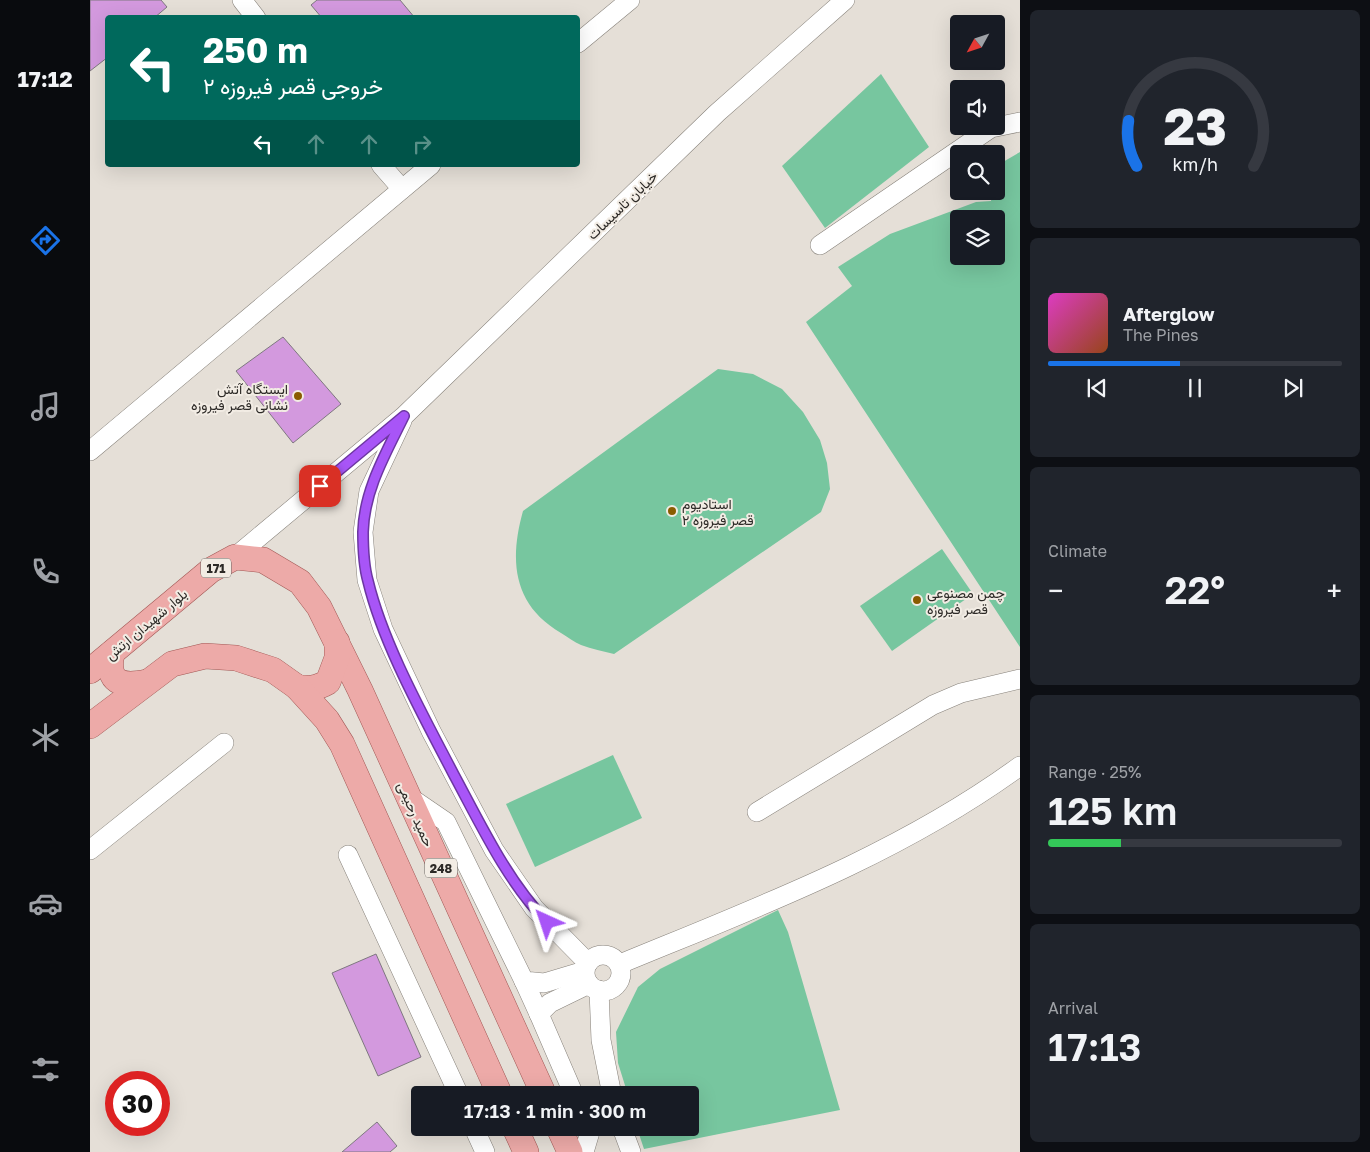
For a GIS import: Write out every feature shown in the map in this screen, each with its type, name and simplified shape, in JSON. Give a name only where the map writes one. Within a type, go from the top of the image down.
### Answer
[{"type":"main road","name":"171","points":[[235,557],[263,560],[300,582],[319,608],[337,642]]},
{"type":"main road","name":"بلوار شهیدان ارتش","points":[[90,671],[211,570],[235,557]]},
{"type":"main road","points":[[297,687],[317,688],[328,682],[337,658],[337,642]]},
{"type":"main road","name":"حمید رحیمی","points":[[337,642],[540,1086]]},
{"type":"main road","points":[[112,653],[109,665],[113,677],[120,683],[129,686],[147,682]]},
{"type":"main road","points":[[90,726],[172,664],[204,656],[236,658],[273,670],[297,687],[328,720],[342,744],[496,1086]]},
{"type":"main road","points":[[518,1136],[526,1152]]},
{"type":"main road","points":[[563,1136],[570,1152]]},
{"type":"street","points":[[580,41],[630,0]]},
{"type":"street","name":"خیابان تاسیسات","points":[[235,557],[404,416],[718,113],[845,0]]},
{"type":"street","points":[[820,245],[991,128],[1020,122]]},
{"type":"street","points":[[383,167],[402,189]]},
{"type":"street","points":[[90,451],[429,167]]},
{"type":"street","points":[[404,416],[369,491],[363,532],[367,580],[380,621],[430,731],[494,850],[534,908],[590,977],[605,991],[616,986],[622,976],[620,964],[604,954],[592,958],[590,977],[610,1086]]},
{"type":"street","points":[[757,812],[933,705],[961,693],[1020,678]]},
{"type":"street","points":[[90,850],[224,743]]},
{"type":"street","points":[[620,964],[856,864],[925,828],[988,790],[1020,766]]},
{"type":"street","points":[[408,796],[446,822],[524,981],[570,1086]]},
{"type":"street","points":[[348,855],[455,1086]]},
{"type":"street","points":[[524,981],[544,984],[590,977]]},
{"type":"street","points":[[539,1014],[550,1003],[590,977]]},
{"type":"street","points":[[478,1136],[485,1152]]},
{"type":"street","points":[[584,1152],[589,1136]]},
{"type":"street","points":[[625,1136],[631,1152]]},
{"type":"green space","points":[[881,74],[929,147],[825,228],[782,166]]},
{"type":"green space","points":[[1020,152],[1020,647],[806,322],[852,286],[838,267],[890,234],[950,212],[950,265],[1005,265],[1005,210],[954,210],[976,202],[1005,200],[1005,161]]},
{"type":"green space","name":"استادیوم قصر فیروزه ۲","points":[[718,369],[753,374],[782,389],[803,412],[820,440],[827,463],[830,489],[821,512],[614,654],[578,644],[545,622],[524,595],[516,564],[516,547],[523,511]]},
{"type":"green space","name":"چمن مصنوعی قصر فیروزه","points":[[942,549],[973,594],[892,651],[860,606]]},
{"type":"green space","points":[[613,755],[642,818],[535,867],[506,804]]},
{"type":"green space","points":[[778,910],[788,932],[840,1110],[644,1149],[640,1136],[699,1136],[699,1086],[625,1086],[618,1063],[616,1032],[638,987],[660,969]]},
{"type":"building","points":[[90,0],[161,0],[167,7],[158,15],[105,15],[105,59],[90,71]]},
{"type":"building","points":[[317,0],[400,0],[412,15],[319,15],[311,5]]},
{"type":"building","points":[[283,337],[341,404],[293,443],[236,371]]},
{"type":"building","points":[[376,954],[421,1057],[378,1076],[332,973]]},
{"type":"building","points":[[377,1122],[397,1146],[390,1152],[342,1152]]},
{"type":"place","name":"ایستگاه آتش نشانی قصر فیروزه","points":[[298,396]]},
{"type":"place","name":"استادیوم قصر فیروزه ۲","points":[[672,511]]},
{"type":"place","name":"چمن مصنوعی قصر فیروزه","points":[[917,600]]},
{"type":"route","points":[[320,486],[404,416],[369,491],[363,532],[367,580],[383,629],[430,731],[494,850],[534,908],[547,922]]}]
